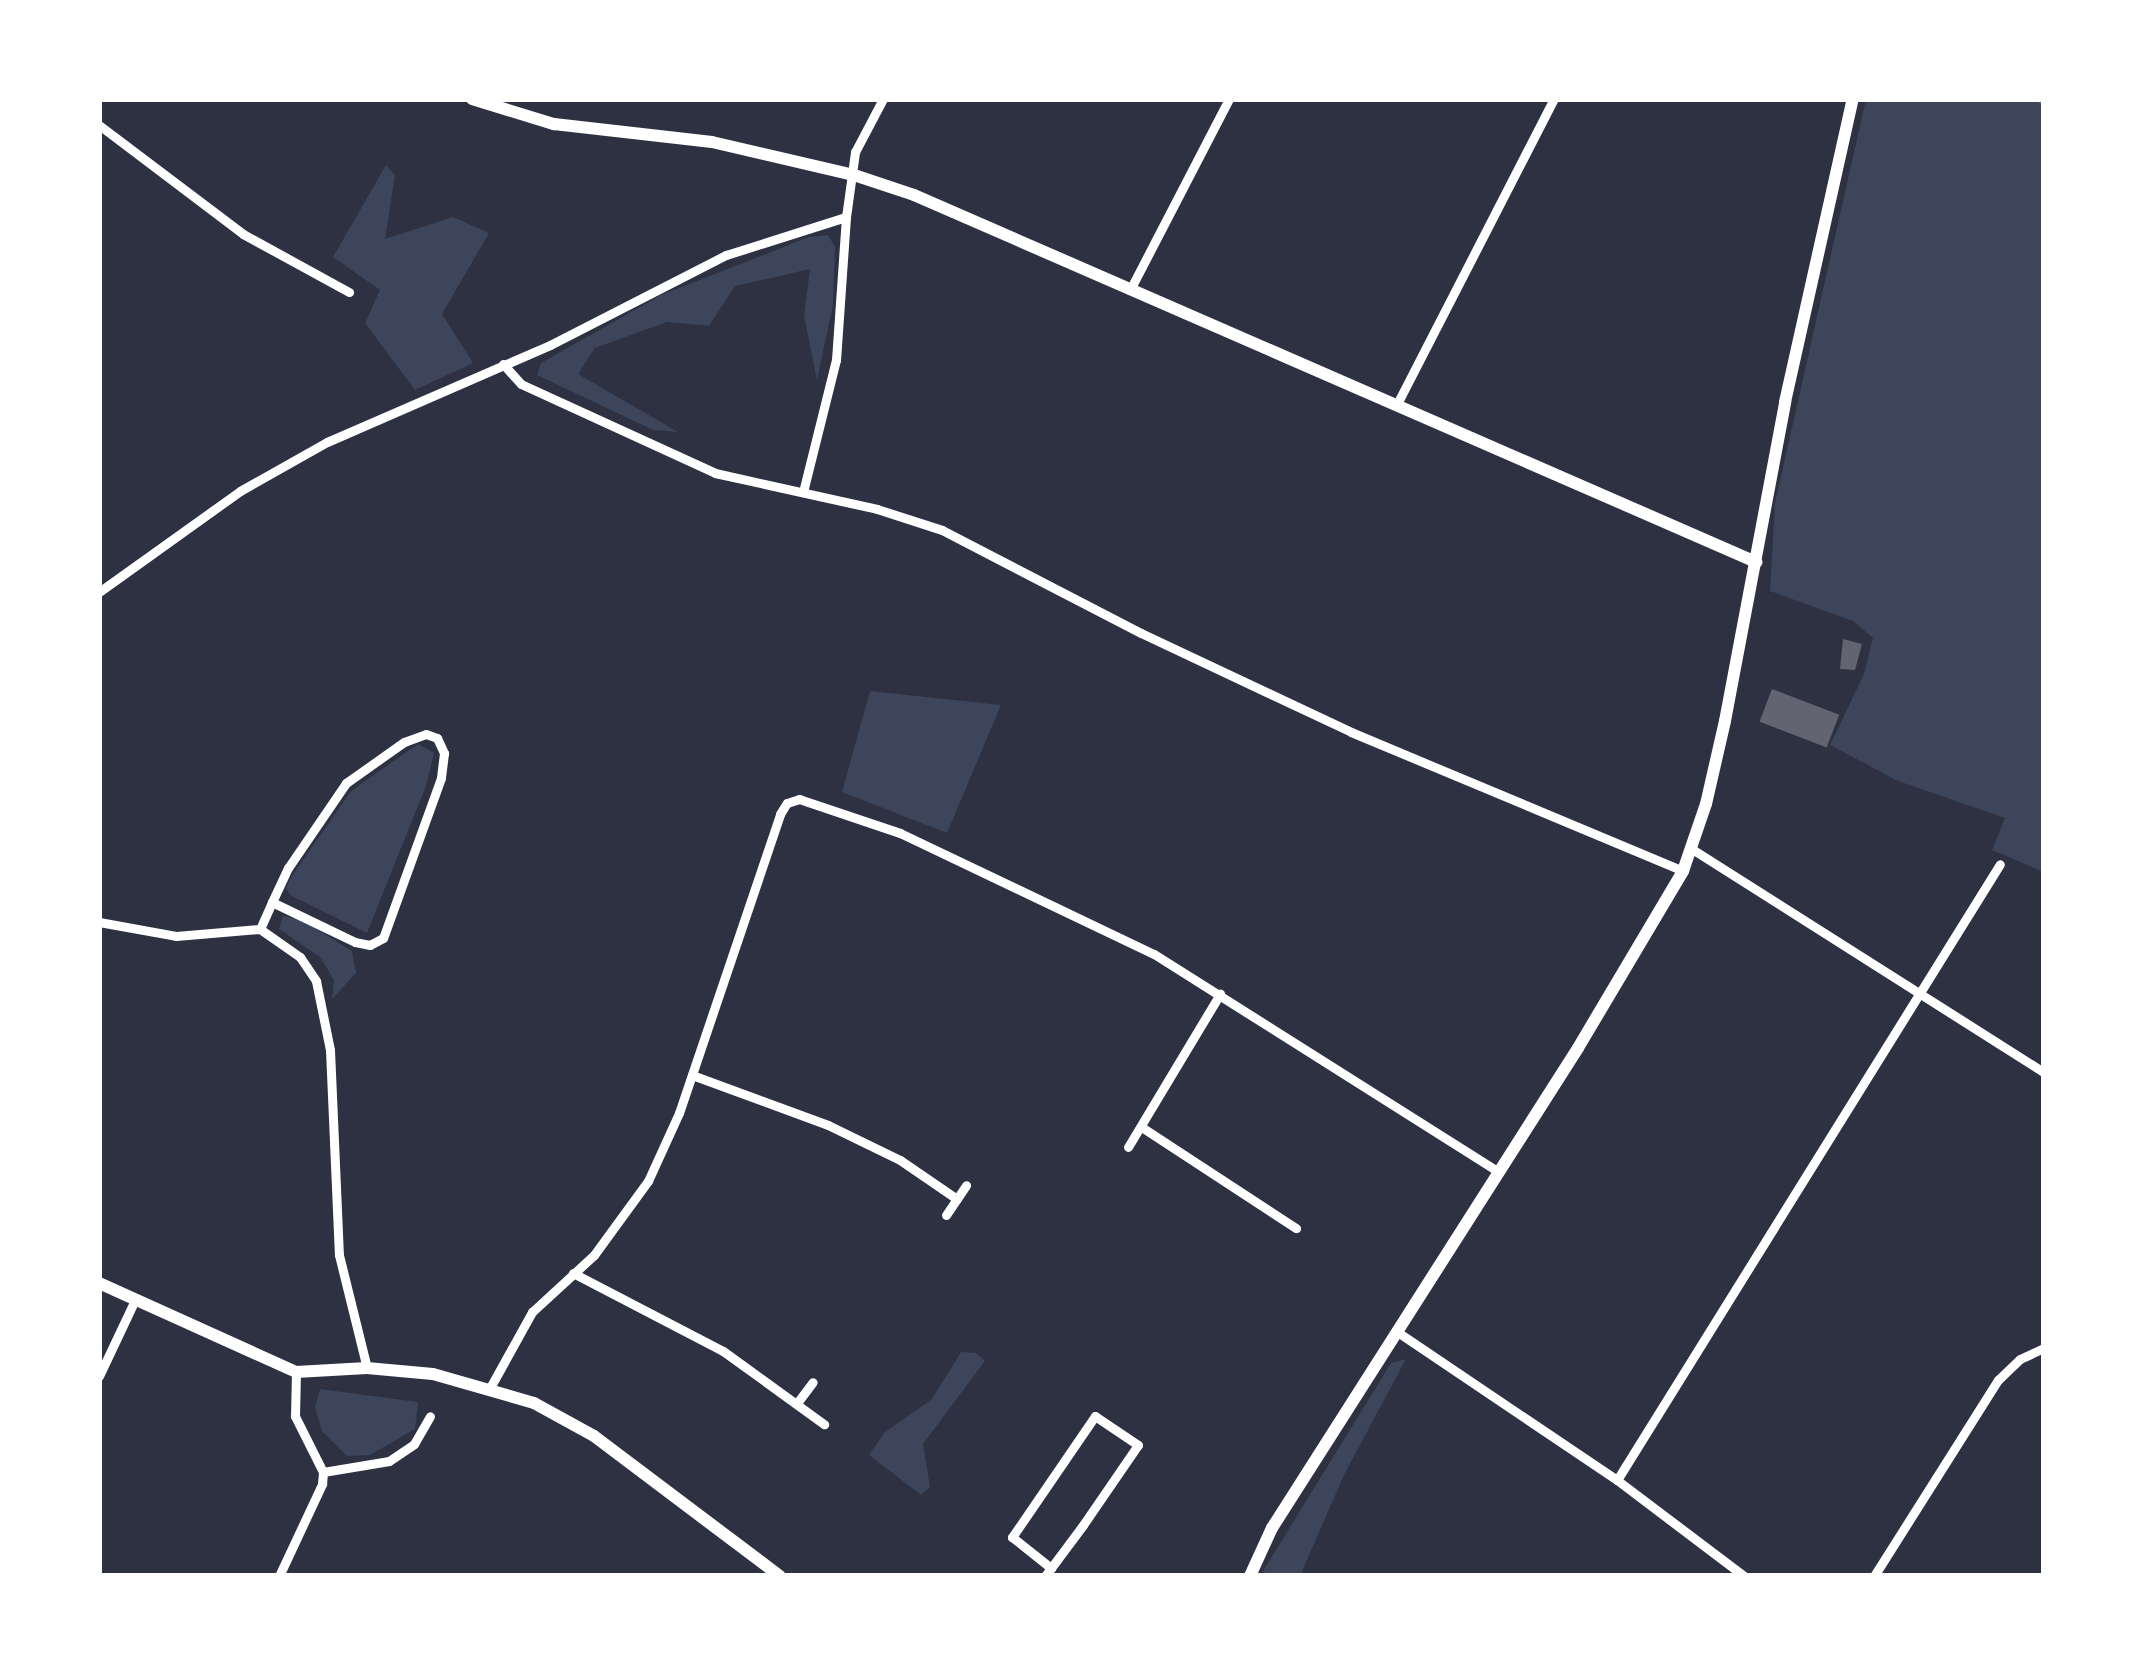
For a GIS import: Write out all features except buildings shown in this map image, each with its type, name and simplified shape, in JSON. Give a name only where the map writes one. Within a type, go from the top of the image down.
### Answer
[{"type":"street","points":[[472,99],[499,103],[554,124],[694,139],[854,175],[976,219],[1756,562]]},
{"type":"street","points":[[803,492],[836,359],[855,152],[883,99]]},
{"type":"street","points":[[1132,286],[1229,99]]},
{"type":"street","points":[[1397,404],[1554,99]]},
{"type":"street","points":[[1250,1576],[1272,1528],[1499,1172],[1692,849],[1725,721],[1785,402],[1853,99]]},
{"type":"street","points":[[99,124],[243,234],[349,292]]},
{"type":"street","points":[[99,592],[274,470],[727,255],[846,218]]},
{"type":"street","points":[[503,364],[521,385],[715,473],[942,530],[1141,633],[1351,732],[1683,871]]},
{"type":"street","points":[[260,929],[272,902],[303,842],[346,783],[404,742],[425,734],[437,738],[444,753],[441,778],[383,938],[370,945],[355,942],[272,902]]},
{"type":"street","points":[[491,1387],[513,1336],[612,1235],[649,1181],[692,1075],[780,814],[787,803],[800,799],[900,833],[1154,954],[1499,1172]]},
{"type":"street","points":[[1692,849],[2044,1072]]},
{"type":"street","points":[[1617,1480],[2000,864]]},
{"type":"street","points":[[99,922],[176,936],[260,929],[300,957],[325,1009],[335,1112],[339,1256],[367,1368]]},
{"type":"street","points":[[1128,1147],[1220,994]]},
{"type":"street","points":[[692,1075],[828,1125],[900,1160],[957,1198]]},
{"type":"street","points":[[1142,1128],[1296,1228]]},
{"type":"street","points":[[946,1215],[966,1185]]},
{"type":"street","points":[[573,1274],[666,1317],[824,1424]]},
{"type":"street","points":[[99,1283],[296,1372],[367,1368],[433,1374],[491,1387],[594,1436],[780,1576]]},
{"type":"street","points":[[99,1376],[135,1300]]},
{"type":"street","points":[[1399,1333],[1617,1480],[1744,1576]]},
{"type":"street","points":[[1874,1576],[1998,1380],[2020,1359],[2044,1348]]},
{"type":"street","points":[[296,1372],[299,1430],[323,1472],[322,1484],[281,1573],[296,1576]]},
{"type":"street","points":[[796,1403],[813,1382]]},
{"type":"street","points":[[323,1472],[389,1461],[414,1444],[430,1416]]},
{"type":"street","points":[[1095,1416],[1138,1445],[1048,1572],[1012,1537],[1095,1416]]},
{"type":"shaded area","points":[[1866,99],[2044,99],[2044,872],[1992,850],[2005,818],[1898,781],[1830,745],[1864,674],[1873,638],[1853,621],[1770,591],[1775,503]]},
{"type":"shaded area","points":[[386,165],[395,175],[385,239],[453,217],[489,233],[442,314],[473,363],[415,390],[365,323],[380,290],[333,257]]},
{"type":"shaded area","points":[[828,235],[835,247],[833,305],[817,380],[804,316],[810,269],[735,286],[709,326],[667,322],[595,348],[578,374],[678,432],[653,430],[537,375],[541,363],[661,295],[809,237]]},
{"type":"shaded area","points":[[870,691],[1001,705],[947,833],[842,792]]},
{"type":"shaded area","points":[[418,744],[434,753],[426,786],[367,933],[290,895],[286,888],[292,876],[351,791]]},
{"type":"shaded area","points":[[283,916],[302,920],[352,951],[356,973],[332,999],[334,980],[320,957],[279,929]]},
{"type":"shaded area","points":[[961,1352],[976,1353],[985,1361],[923,1444],[930,1487],[921,1495],[869,1455],[884,1433],[932,1399]]},
{"type":"shaded area","points":[[1406,1359],[1345,1473],[1300,1576],[1260,1576],[1391,1363]]},
{"type":"shaded area","points":[[320,1389],[418,1402],[415,1429],[370,1455],[347,1456],[322,1431],[315,1408]]},
{"type":"waterway","points":[[2038,99],[2044,102]]}]
